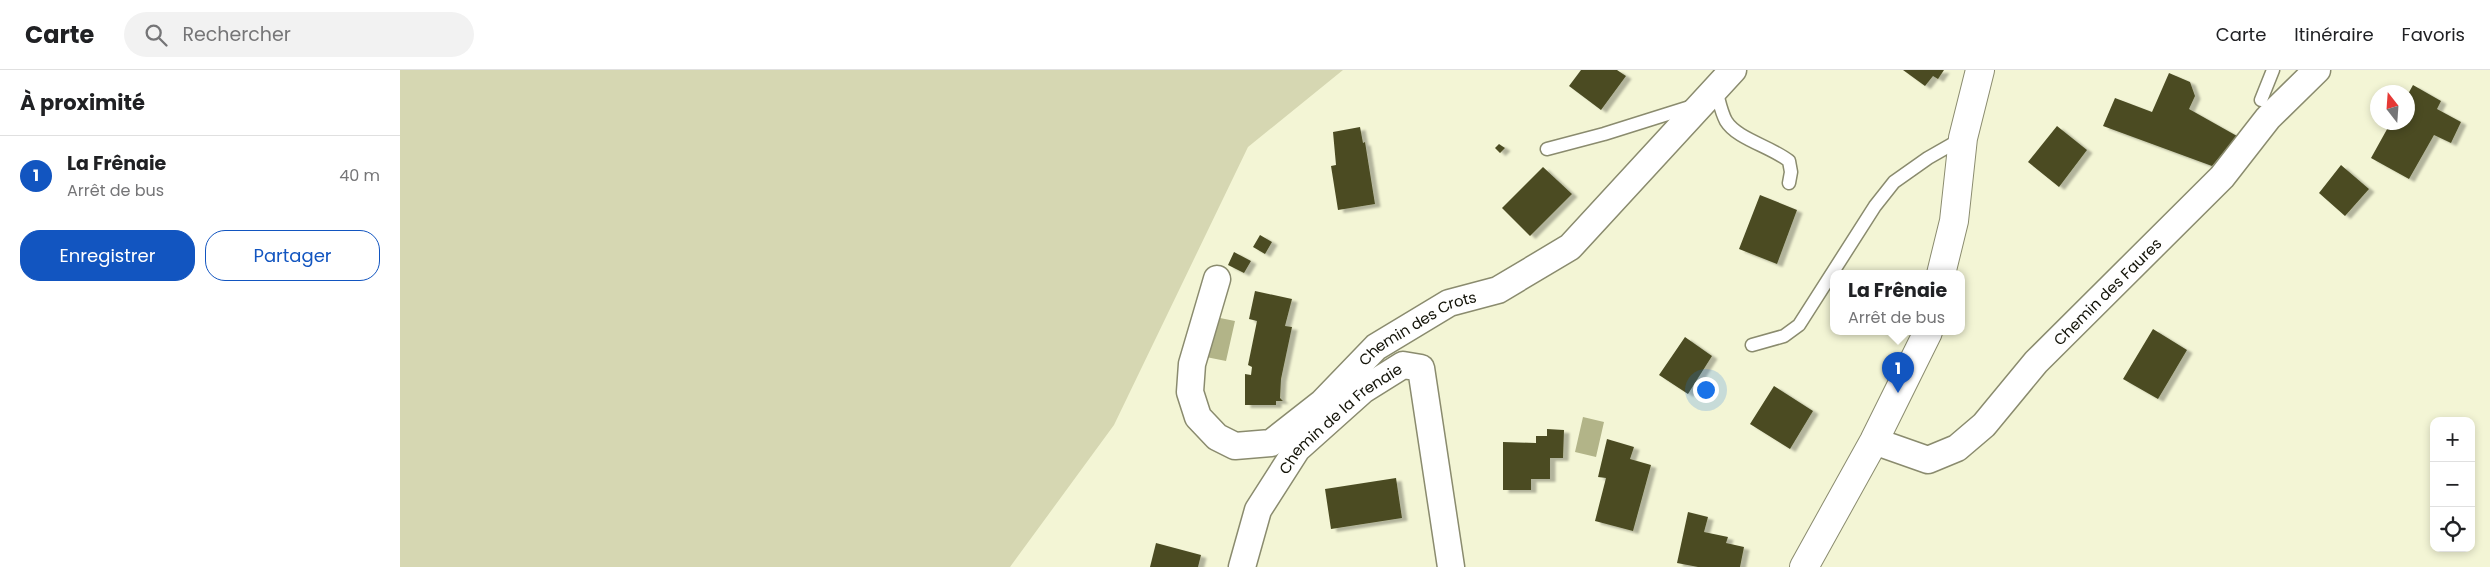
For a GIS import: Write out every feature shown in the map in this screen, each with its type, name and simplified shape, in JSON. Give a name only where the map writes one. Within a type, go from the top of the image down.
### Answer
[{"type":"street","name":"Chemin des Crots","points":[[1216,279],[1192,364],[1190,392],[1198,417],[1218,437],[1235,446],[1271,444],[1322,403],[1376,347],[1449,303],[1498,290],[1570,247],[1733,70]]},
{"type":"street","points":[[1942,270],[1954,220],[1962,138],[1980,70]]},
{"type":"street","name":"Chemin des Faures","points":[[1874,441],[1928,460],[1957,448],[1984,425],[2036,362],[2222,177],[2268,118],[2316,70]]},
{"type":"street","points":[[1804,567],[1874,441],[1927,335]]},
{"type":"street","name":"Chemin de la Frenaie","points":[[1242,567],[1258,510],[1297,449],[1363,390],[1402,365],[1421,368],[1451,567]]},
{"type":"lane","points":[[2261,100],[2273,70]]},
{"type":"lane","points":[[1547,149],[1654,120],[1711,96],[1734,131],[1776,151],[1789,161],[1791,172],[1789,183]]},
{"type":"lane","points":[[1834,270],[1875,206],[1894,182],[1928,158],[1962,138]]},
{"type":"lane","points":[[1752,344],[1784,336],[1799,325],[1830,276]]},
{"type":"shaded area","points":[[400,70],[1343,70],[1248,147],[1114,425],[1010,567],[400,567]]},
{"type":"shaded area","points":[[1215,317],[1235,321],[1226,361],[1206,357]]},
{"type":"shaded area","points":[[1583,417],[1604,422],[1596,457],[1575,452]]},
{"type":"building","points":[[1581,70],[1617,70],[1626,76],[1601,110],[1569,86]]},
{"type":"building","points":[[1903,70],[1944,70],[1938,79],[1933,76],[1925,86]]},
{"type":"building","points":[[2169,73],[2190,82],[2195,96],[2189,109],[2237,136],[2212,166],[2103,126],[2115,98],[2152,112]]},
{"type":"building","points":[[2415,86],[2441,101],[2437,109],[2461,122],[2451,143],[2434,135],[2409,179],[2371,158],[2387,130],[2415,130]]},
{"type":"building","points":[[2057,126],[2087,150],[2059,187],[2028,162]]},
{"type":"building","points":[[1360,127],[1363,143],[1365,142],[1375,204],[1338,210],[1331,166],[1336,165],[1333,132]]},
{"type":"building","points":[[1499,144],[1505,148],[1500,153],[1495,148]]},
{"type":"building","points":[[2341,165],[2369,189],[2345,216],[2319,193]]},
{"type":"building","points":[[1543,167],[1572,194],[1530,236],[1502,208]]},
{"type":"building","points":[[1760,195],[1797,210],[1777,264],[1739,249]]},
{"type":"building","points":[[1260,235],[1272,242],[1265,254],[1253,247]]},
{"type":"building","points":[[1234,252],[1251,261],[1244,273],[1228,265]]},
{"type":"building","points":[[1255,291],[1292,299],[1285,326],[1292,327],[1281,379],[1280,398],[1283,401],[1276,401],[1276,405],[1245,405],[1245,374],[1251,375],[1252,367],[1248,365],[1257,321],[1249,319]]},
{"type":"building","points":[[2153,329],[2187,350],[2158,399],[2123,379]]},
{"type":"building","points":[[1685,337],[1712,356],[1688,394],[1659,375]]},
{"type":"building","points":[[1774,386],[1813,411],[1790,449],[1750,424]]},
{"type":"building","points":[[1547,429],[1564,430],[1563,458],[1550,458],[1550,479],[1531,479],[1531,490],[1503,490],[1503,442],[1536,443],[1536,436],[1547,436]]},
{"type":"building","points":[[1607,439],[1634,447],[1630,459],[1651,465],[1633,531],[1595,521],[1606,478],[1598,477]]},
{"type":"building","points":[[1396,478],[1402,518],[1331,529],[1325,489]]},
{"type":"building","points":[[1688,512],[1708,517],[1704,532],[1728,537],[1726,543],[1744,547],[1740,567],[1698,567],[1677,563]]},
{"type":"building","points":[[1156,543],[1201,555],[1198,567],[1150,567]]},
{"type":"place","name":"La Frênaie","points":[[1898,393]]}]
